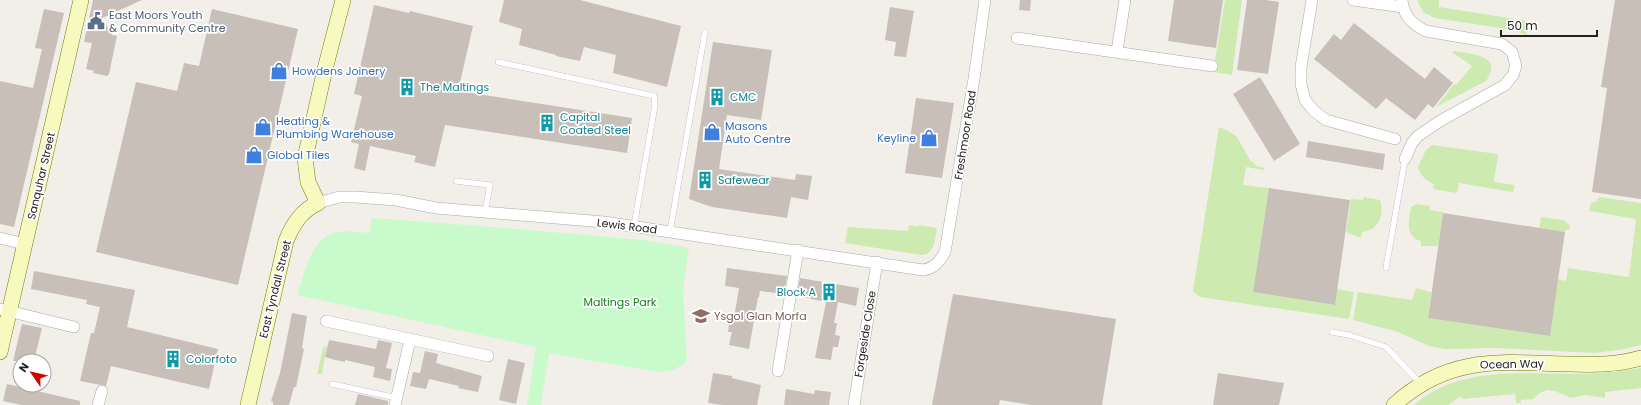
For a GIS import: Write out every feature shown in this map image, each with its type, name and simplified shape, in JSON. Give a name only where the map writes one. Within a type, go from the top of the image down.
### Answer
[{"type":"street","name":"Sanquhar Street","points":[[0,352],[5,310],[25,244],[82,0]]},
{"type":"street","points":[[318,203],[308,182],[304,158],[324,69],[343,0]]},
{"type":"street","name":"Freshmoor Road","points":[[934,267],[940,261],[945,252],[974,79],[985,0]]},
{"type":"street","points":[[1117,51],[1125,0]]},
{"type":"street","points":[[1312,0],[1302,67],[1301,84],[1305,100],[1314,111],[1326,120],[1394,138]]},
{"type":"street","points":[[1353,0],[1402,3],[1406,16],[1426,31],[1502,44],[1512,52],[1516,66],[1513,75],[1505,85],[1441,121],[1418,136],[1412,143],[1405,159]]},
{"type":"street","points":[[1017,38],[1117,51],[1212,66]]},
{"type":"street","name":"Lewis Road","points":[[318,203],[339,197],[396,200],[436,208],[634,226],[923,270],[934,267]]},
{"type":"street","name":"East Tyndall Street","points":[[248,405],[286,241],[297,219],[304,211],[318,203]]},
{"type":"street","points":[[0,238],[25,244]]},
{"type":"street","points":[[778,370],[798,250]]},
{"type":"street","name":"Forgeside Close","points":[[854,405],[876,262]]},
{"type":"street","points":[[5,310],[74,327]]},
{"type":"street","points":[[326,322],[488,356]]},
{"type":"street","points":[[396,401],[410,340]]},
{"type":"street","name":"Ocean Way","points":[[1394,405],[1420,383],[1458,368],[1482,363],[1598,364],[1627,362],[1641,358]]},
{"type":"street","points":[[98,405],[102,391]]},
{"type":"lane","points":[[670,231],[705,32]]},
{"type":"lane","points":[[498,62],[654,96],[655,105],[634,226]]},
{"type":"lane","points":[[1386,268],[1405,159]]},
{"type":"lane","points":[[456,181],[490,186],[486,212]]},
{"type":"lane","points":[[1332,332],[1349,335],[1386,347],[1420,383]]},
{"type":"lane","points":[[332,384],[396,401]]},
{"type":"green space","points":[[1225,0],[1242,0],[1232,75],[1213,72]]},
{"type":"green space","points":[[1417,0],[1439,0],[1439,7],[1528,21],[1526,35],[1513,30],[1435,18],[1423,12]]},
{"type":"green space","points":[[1454,51],[1483,57],[1491,66],[1491,72],[1486,81],[1436,107],[1454,84],[1456,85],[1472,66],[1452,52]]},
{"type":"green space","points":[[1219,127],[1237,137],[1250,160],[1257,166],[1265,168],[1264,170],[1246,167],[1243,185],[1269,188],[1253,292],[1334,305],[1337,289],[1354,292],[1349,319],[1200,297],[1193,291]]},
{"type":"green space","points":[[1432,145],[1498,154],[1494,182],[1515,185],[1513,192],[1459,183],[1457,193],[1433,189],[1434,184],[1428,181],[1420,173],[1418,167],[1426,150]]},
{"type":"green space","points":[[1364,197],[1380,200],[1382,211],[1376,225],[1368,231],[1362,232],[1361,238],[1346,232],[1351,199],[1363,200]]},
{"type":"green space","points":[[1599,197],[1641,203],[1641,345],[1595,353],[1495,348],[1445,349],[1429,346],[1398,332],[1353,320],[1358,292],[1412,300],[1416,288],[1431,292],[1428,318],[1549,336],[1558,279],[1566,281],[1568,268],[1629,277],[1636,219],[1589,211],[1591,203],[1597,201]]},
{"type":"green space","points":[[1417,204],[1430,206],[1430,210],[1443,212],[1438,246],[1421,246],[1421,241],[1412,236],[1410,232],[1409,223],[1411,207]]},
{"type":"green space","points":[[1541,217],[1564,220],[1570,226],[1569,230],[1566,230],[1565,232],[1539,228]]},
{"type":"green space","name":"Maltings Park","points":[[372,218],[644,240],[689,248],[683,289],[687,361],[674,370],[658,372],[549,353],[541,405],[527,405],[536,347],[297,295],[306,267],[320,241],[341,231],[369,233]]},
{"type":"green space","points":[[909,225],[937,228],[934,246],[926,254],[921,255],[845,243],[848,227],[908,231]]},
{"type":"green space","points":[[327,346],[322,374],[317,374],[323,348]]},
{"type":"green space","points":[[1641,368],[1641,388],[1605,392],[1605,398],[1586,395],[1571,398],[1555,391],[1547,390],[1540,393],[1533,399],[1521,400],[1521,403],[1516,403],[1515,394],[1463,399],[1461,396],[1448,405],[1414,405],[1433,392],[1453,383],[1473,377],[1517,373],[1584,374]]},
{"type":"building","points":[[93,0],[142,0],[102,18],[112,35],[117,36],[109,74],[107,76],[93,73],[94,71],[86,69],[92,43],[84,42]]},
{"type":"building","points":[[504,0],[580,0],[681,26],[667,87],[613,73],[616,55],[584,47],[580,61],[556,56],[519,45],[522,29],[499,22]]},
{"type":"building","points":[[1020,0],[1031,0],[1030,11],[1019,10]]},
{"type":"building","points":[[1174,0],[1223,0],[1216,48],[1168,41]]},
{"type":"building","points":[[1247,0],[1279,2],[1268,74],[1237,70]]},
{"type":"building","points":[[1615,0],[1641,0],[1641,199],[1592,192],[1607,88],[1601,87]]},
{"type":"building","name":"The Maltings","points":[[374,5],[409,13],[410,11],[473,26],[458,91],[632,118],[627,153],[445,125],[435,167],[414,162],[416,156],[370,146],[365,171],[354,168],[359,144],[351,142],[362,96],[354,94]]},
{"type":"building","points":[[890,7],[914,11],[906,57],[894,56],[896,42],[885,40]]},
{"type":"building","points":[[44,9],[64,13],[14,227],[0,224],[0,81],[33,88],[42,49],[35,48]]},
{"type":"building","points":[[212,9],[298,29],[238,285],[96,252],[136,82],[177,91],[184,63],[199,66]]},
{"type":"building","points":[[1354,23],[1425,79],[1434,67],[1453,83],[1433,108],[1428,104],[1415,120],[1386,98],[1376,109],[1314,59],[1334,34],[1341,40]]},
{"type":"building","points":[[713,42],[772,50],[761,120],[727,115],[719,169],[795,180],[796,174],[812,176],[808,200],[791,197],[787,218],[712,207],[689,199]]},
{"type":"building","points":[[1260,77],[1300,144],[1274,161],[1233,94]]},
{"type":"building","name":"Keyline","points":[[916,98],[954,103],[942,178],[905,173]]},
{"type":"building","points":[[1308,141],[1385,154],[1383,170],[1306,157]]},
{"type":"building","points":[[1269,188],[1350,200],[1335,305],[1253,292]]},
{"type":"building","points":[[1443,213],[1565,232],[1550,336],[1428,318]]},
{"type":"building","points":[[727,268],[787,276],[784,294],[760,291],[749,349],[729,345],[732,332],[728,332],[730,318],[734,318],[739,288],[725,286]]},
{"type":"building","points":[[34,271],[135,290],[127,327],[218,349],[209,389],[111,366],[106,386],[80,381],[91,333],[94,333],[100,307],[86,304],[87,300],[31,289]]},
{"type":"building","points":[[800,278],[859,288],[856,306],[838,302],[834,323],[837,323],[835,335],[840,336],[838,347],[833,347],[831,360],[815,358],[826,302],[797,296]]},
{"type":"building","points":[[953,294],[1116,319],[1102,405],[1031,405],[1000,400],[999,405],[932,405]]},
{"type":"building","points":[[292,313],[307,316],[302,348],[304,349],[296,387],[294,387],[289,405],[273,405],[273,402],[271,401],[280,373]]},
{"type":"building","points":[[22,324],[42,328],[36,353],[15,353]]},
{"type":"building","points":[[329,340],[376,349],[378,340],[392,343],[386,368],[392,369],[390,381],[373,377],[375,367],[325,357]]},
{"type":"building","points":[[425,351],[438,354],[436,363],[482,376],[478,392],[458,388],[459,386],[429,379],[426,389],[410,386],[413,372],[420,373]]},
{"type":"building","points":[[508,359],[525,363],[516,404],[499,400]]},
{"type":"building","points":[[713,373],[732,376],[732,378],[761,385],[757,405],[723,405],[708,403]]},
{"type":"building","points":[[1218,373],[1284,383],[1279,405],[1213,405]]},
{"type":"building","points":[[7,384],[12,385],[12,393],[46,393],[80,401],[80,405],[22,405],[3,401]]},
{"type":"building","points":[[786,389],[814,394],[815,390],[831,392],[829,405],[784,405]]},
{"type":"building","points":[[358,394],[388,401],[388,405],[355,405]]},
{"type":"place","name":"East Moors Youth & Community Centre","points":[[96,21]]},
{"type":"place","name":"Howdens Joinery","points":[[279,71]]},
{"type":"place","name":"The Maltings","points":[[407,87]]},
{"type":"place","name":"CMC","points":[[717,97]]},
{"type":"place","name":"Capital Coated Steel","points":[[547,123]]},
{"type":"place","name":"Heating & Plumbing Warehouse","points":[[263,127]]},
{"type":"place","name":"Masons Auto Centre","points":[[712,132]]},
{"type":"place","name":"Keyline","points":[[929,138]]},
{"type":"place","name":"Global Tiles","points":[[254,155]]},
{"type":"place","name":"Safewear","points":[[705,180]]},
{"type":"place","name":"Block A","points":[[829,292]]},
{"type":"place","name":"Ysgol Glan Morfa","points":[[701,316]]},
{"type":"place","name":"Colorfoto","points":[[173,359]]}]
